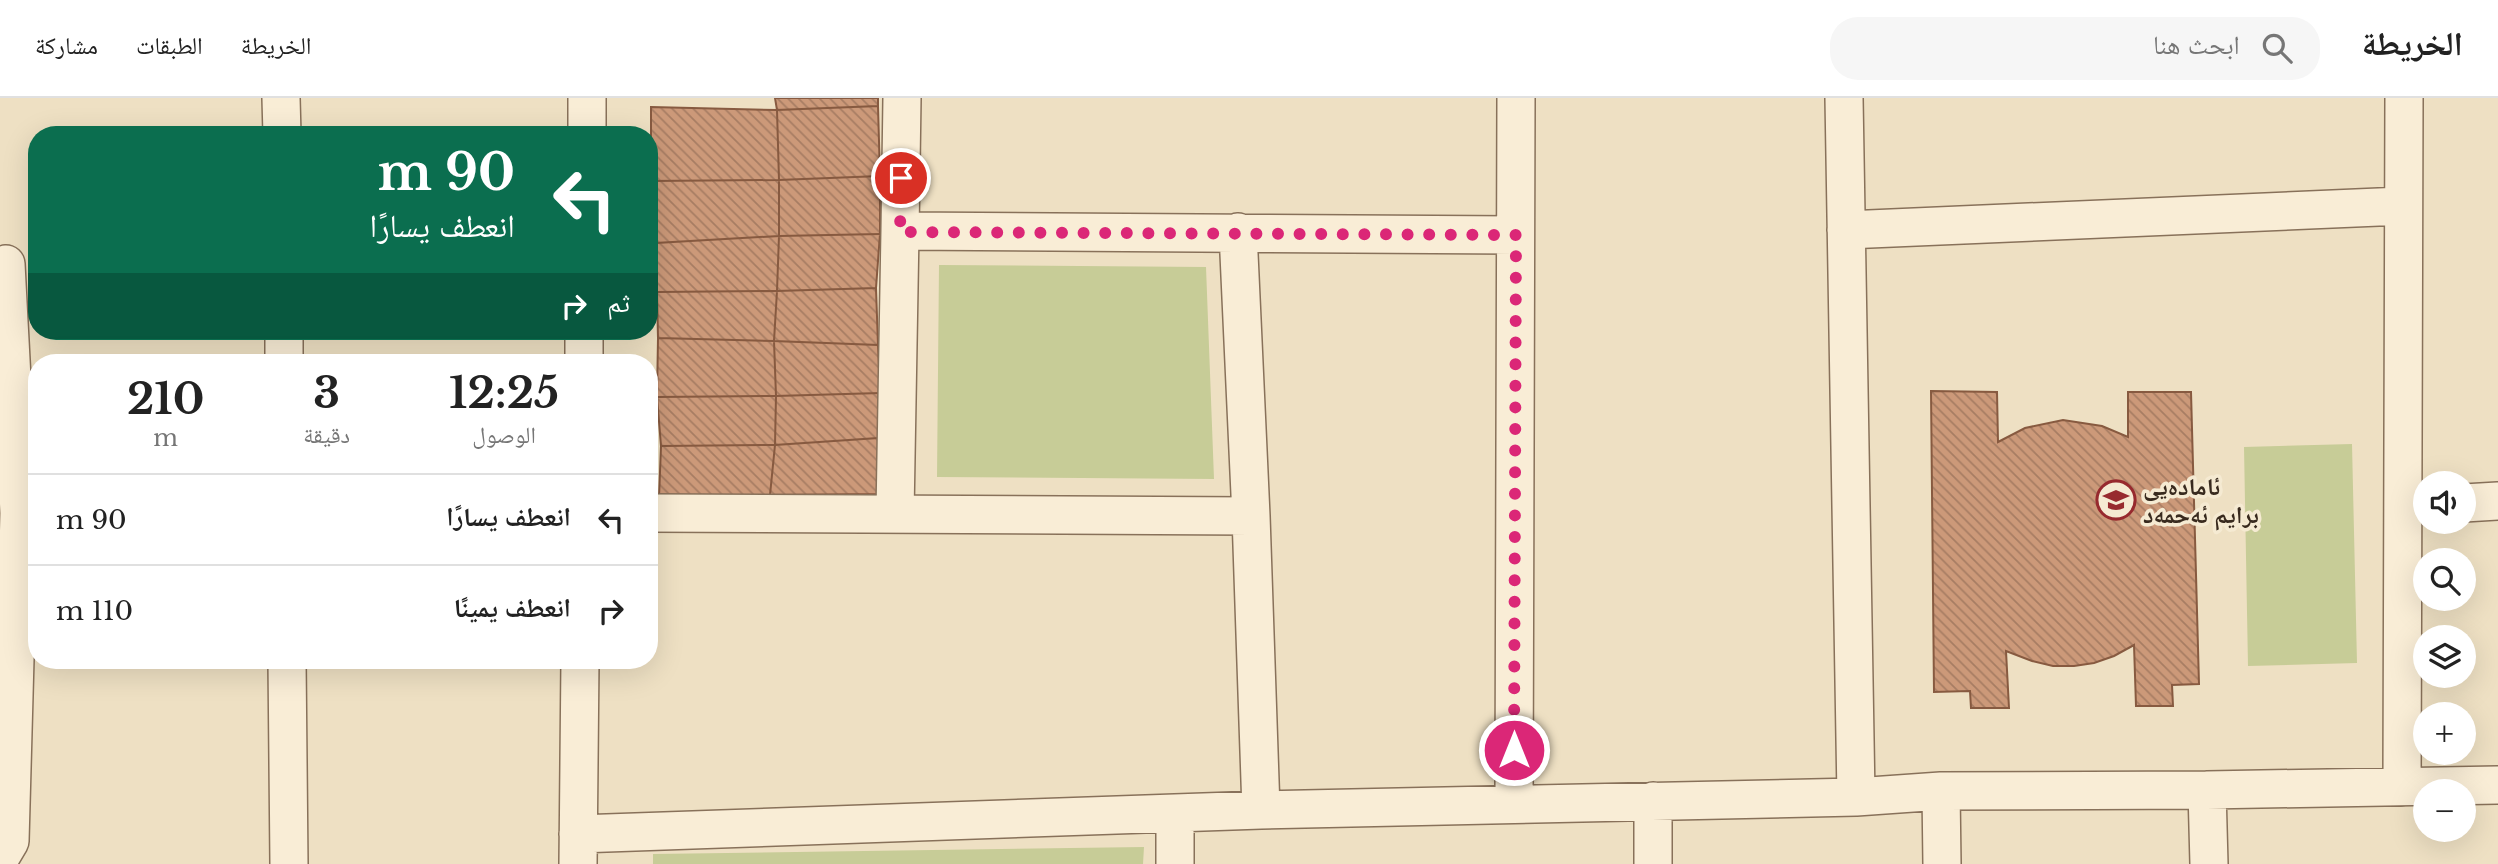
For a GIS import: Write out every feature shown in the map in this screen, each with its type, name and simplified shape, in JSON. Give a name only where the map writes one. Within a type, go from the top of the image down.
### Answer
[{"type":"street","points":[[281,98],[282,126]]},
{"type":"street","points":[[587,98],[587,126]]},
{"type":"street","points":[[894,514],[902,98]]},
{"type":"street","points":[[1514,804],[1516,98]]},
{"type":"street","points":[[1844,98],[1856,797]]},
{"type":"street","points":[[2404,98],[2402,206],[2413,481]]},
{"type":"street","points":[[1846,230],[2402,206]]},
{"type":"street","points":[[900,232],[1516,235]]},
{"type":"street","points":[[1238,232],[1261,810]]},
{"type":"street","points":[[0,858],[10,841],[10,513],[14,263]]},
{"type":"street","points":[[2476,502],[2498,501]]},
{"type":"street","points":[[658,513],[1251,516]]},
{"type":"street","points":[[2402,787],[2413,529]]},
{"type":"street","points":[[287,669],[289,864]]},
{"type":"street","points":[[580,669],[578,849],[1261,810],[1856,797],[1941,790],[2207,790],[2498,785]]},
{"type":"street","points":[[1941,790],[1942,864]]},
{"type":"street","points":[[2207,790],[2209,864]]},
{"type":"street","points":[[1653,801],[1653,864]]},
{"type":"street","points":[[1175,813],[1175,864]]},
{"type":"green space","points":[[939,265],[1206,267],[1214,479],[937,477]]},
{"type":"green space","points":[[2352,444],[2357,663],[2248,666],[2244,447]]},
{"type":"green space","points":[[1144,847],[1143,864],[653,864],[653,854]]},
{"type":"building","points":[[775,98],[878,98],[878,106],[777,110]]},
{"type":"building","points":[[878,106],[880,176],[779,180],[777,110]]},
{"type":"building","points":[[651,107],[777,110],[779,180],[658,181],[658,126],[651,126]]},
{"type":"building","points":[[880,176],[880,234],[779,236],[779,180]]},
{"type":"building","points":[[779,180],[779,236],[658,243],[658,181]]},
{"type":"building","points":[[880,234],[876,288],[777,291],[779,236]]},
{"type":"building","points":[[779,236],[777,291],[658,292],[658,243]]},
{"type":"building","points":[[876,288],[878,345],[774,341],[777,291]]},
{"type":"building","points":[[777,291],[774,341],[658,338],[658,292]]},
{"type":"building","points":[[658,338],[774,341],[776,396],[658,397]]},
{"type":"building","points":[[774,341],[878,345],[880,393],[776,396]]},
{"type":"building","points":[[1931,391],[1997,392],[1998,442],[2025,428],[2063,420],[2102,426],[2128,437],[2128,392],[2191,392],[2199,684],[2172,685],[2173,706],[2136,706],[2134,645],[2094,663],[2074,666],[2053,666],[2006,651],[2009,708],[1971,708],[1970,691],[1934,692]]},
{"type":"building","points":[[880,393],[878,438],[775,445],[776,396]]},
{"type":"building","points":[[776,396],[775,445],[661,446],[658,397]]},
{"type":"building","points":[[878,438],[879,494],[770,495],[775,445]]},
{"type":"building","points":[[775,445],[770,495],[659,497],[661,446]]},
{"type":"place","name":"ئامادەیی برایم ئەحمەد","points":[[2116,500]]},
{"type":"route","points":[[901,178],[900,232],[1516,235],[1514,750]]}]
